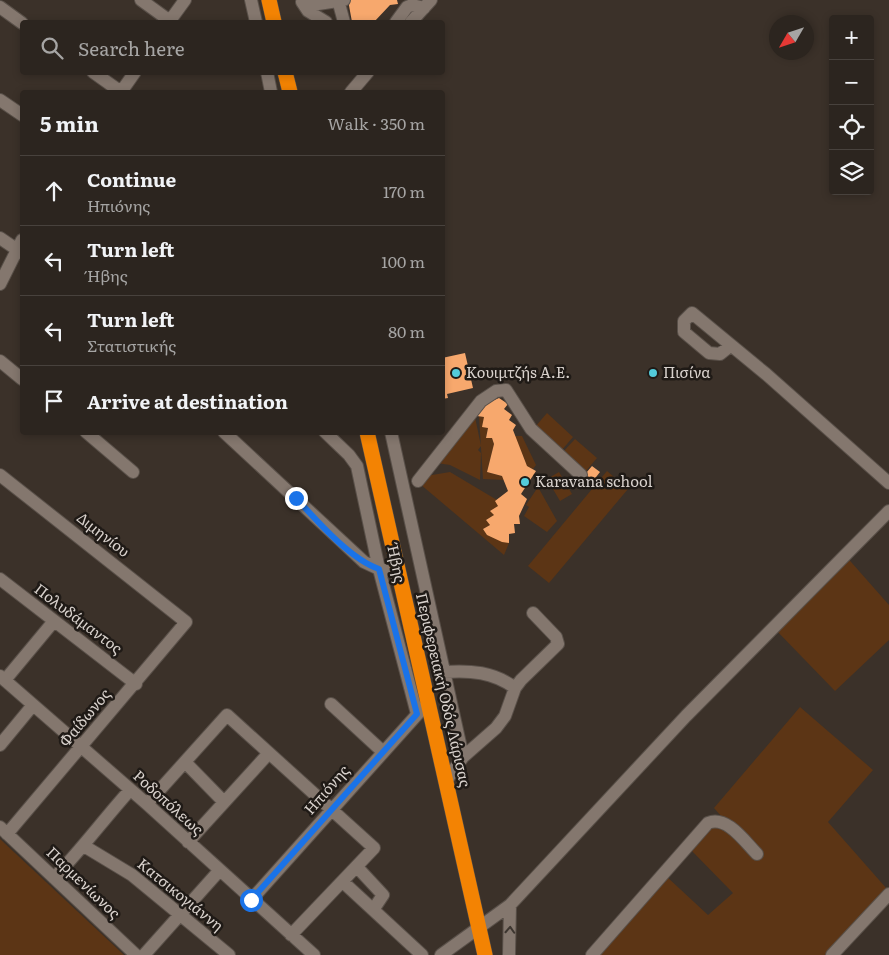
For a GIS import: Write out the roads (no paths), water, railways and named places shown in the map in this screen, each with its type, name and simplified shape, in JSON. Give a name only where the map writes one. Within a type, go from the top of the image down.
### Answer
[{"type":"highway","points":[[269,0],[274,20]]},
{"type":"highway","points":[[286,75],[290,90]]},
{"type":"highway","name":"Περιφερειακή Οδός Λάρισας","points":[[368,435],[485,955]]},
{"type":"street","points":[[141,0],[167,20]]},
{"type":"street","points":[[171,20],[185,0]]},
{"type":"street","points":[[251,0],[256,20]]},
{"type":"street","points":[[307,5],[342,2],[346,20]]},
{"type":"street","points":[[398,20],[412,5],[428,3]]},
{"type":"street","points":[[413,20],[428,3]]},
{"type":"street","points":[[3,5],[20,21]]},
{"type":"street","points":[[307,5],[326,20]]},
{"type":"street","points":[[97,75],[118,90]]},
{"type":"street","points":[[122,90],[133,75]]},
{"type":"street","points":[[268,75],[271,90]]},
{"type":"street","points":[[353,90],[365,75]]},
{"type":"street","points":[[0,100],[20,114]]},
{"type":"street","points":[[0,238],[20,248]]},
{"type":"street","points":[[0,284],[20,250]]},
{"type":"street","points":[[730,346],[725,352],[715,355],[710,353],[684,332],[684,322],[692,313],[766,374],[889,484]]},
{"type":"street","points":[[0,361],[20,377]]},
{"type":"street","points":[[418,481],[481,401],[496,391],[506,390],[531,429],[581,475]]},
{"type":"street","points":[[90,435],[133,472]]},
{"type":"street","points":[[227,435],[285,486],[344,545],[364,562],[379,569],[399,573]]},
{"type":"street","name":"Ήβης","points":[[328,435],[350,455],[357,466],[379,569],[417,714]]},
{"type":"street","points":[[392,435],[463,757]]},
{"type":"street","name":"Διμηνίου","points":[[0,474],[186,622]]},
{"type":"street","points":[[442,955],[510,905],[686,716],[889,512]]},
{"type":"street","name":"Πολυδάμαντος","points":[[0,579],[136,684]]},
{"type":"street","points":[[446,781],[463,757],[496,728],[511,702],[515,688],[558,644],[556,637],[533,613]]},
{"type":"street","points":[[2,678],[54,621]]},
{"type":"street","name":"Φαίδωνος","points":[[2,830],[82,748],[186,622]]},
{"type":"street","points":[[444,672],[461,670],[480,672],[505,681],[515,688]]},
{"type":"street","name":"Ροδοπόλεως","points":[[2,678],[147,804],[314,955]]},
{"type":"street","name":"Ηπιόνης","points":[[251,900],[382,751],[428,703]]},
{"type":"street","points":[[331,704],[382,751]]},
{"type":"street","points":[[0,745],[33,705]]},
{"type":"street","points":[[147,804],[227,715],[374,848],[291,935]]},
{"type":"street","points":[[188,842],[269,753]]},
{"type":"street","points":[[185,762],[224,802]]},
{"type":"street","points":[[54,878],[84,846],[92,832],[130,790]]},
{"type":"street","points":[[592,955],[708,823],[714,821],[721,822],[728,826],[757,854]]},
{"type":"street","name":"Παρμενίωνος","points":[[2,830],[136,955]]},
{"type":"street","name":"Κατσικογιάννη","points":[[84,846],[132,875],[181,913],[228,955]]},
{"type":"street","points":[[357,867],[383,895],[373,910]]},
{"type":"street","points":[[144,955],[219,871]]},
{"type":"street","points":[[343,882],[422,955]]},
{"type":"street","points":[[832,955],[889,894]]},
{"type":"street","points":[[509,955],[510,905]]},
{"type":"place","name":"Κουιμτζήs Α.Ε.","points":[[456,373]]},
{"type":"place","name":"Πισίνα","points":[[653,373]]},
{"type":"place","name":"Karavana school","points":[[525,482]]}]
